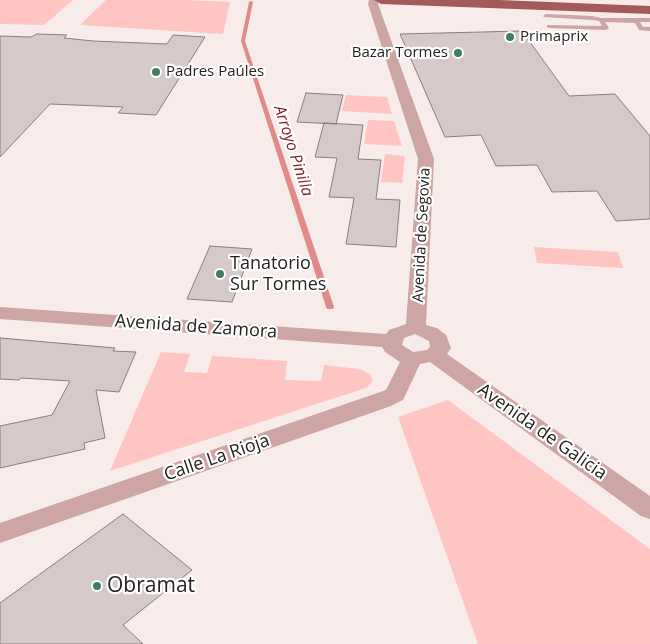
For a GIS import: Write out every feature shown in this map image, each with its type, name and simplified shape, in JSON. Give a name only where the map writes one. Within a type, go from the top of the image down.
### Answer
[{"type":"highway","points":[[381,0],[650,10]]},
{"type":"highway","points":[[548,0],[650,4]]},
{"type":"street","name":"Avenida de Segovia","points":[[374,0],[373,4],[426,159],[416,328]]},
{"type":"street","name":"Avenida de Zamora","points":[[0,313],[392,341]]},
{"type":"street","points":[[392,341],[396,334],[405,330],[416,328],[430,332],[439,339],[441,348],[423,357]]},
{"type":"street","name":"Avenida de Galicia","points":[[392,341],[396,352],[423,357],[650,509]]},
{"type":"street","name":"Calle La Rioja","points":[[0,532],[383,401],[395,396],[423,357]]},
{"type":"lane","points":[[546,16],[601,20],[650,20]]},
{"type":"lane","points":[[549,26],[606,28],[601,20]]},
{"type":"lane","points":[[637,21],[641,29],[650,30]]},
{"type":"shaded area","points":[[0,0],[73,0],[44,25],[0,24]]},
{"type":"shaded area","points":[[106,0],[230,2],[223,34],[80,25]]},
{"type":"shaded area","points":[[346,95],[387,97],[392,114],[342,111]]},
{"type":"shaded area","points":[[368,120],[394,121],[402,146],[364,144]]},
{"type":"shaded area","points":[[385,154],[405,156],[402,183],[381,182]]},
{"type":"shaded area","points":[[534,247],[618,252],[623,268],[537,263]]},
{"type":"shaded area","points":[[161,352],[190,354],[184,372],[207,373],[212,356],[287,361],[285,380],[321,381],[324,365],[360,369],[370,374],[373,381],[366,388],[110,471]]},
{"type":"shaded area","points":[[448,400],[650,549],[650,644],[478,644],[398,417]]},
{"type":"building","points":[[522,31],[569,96],[615,94],[650,136],[650,219],[616,221],[597,191],[552,192],[537,165],[496,166],[481,135],[445,137],[400,34]]},
{"type":"building","name":"Padres Paúles","points":[[37,34],[67,35],[64,38],[93,41],[167,44],[173,35],[205,37],[156,115],[118,113],[123,107],[50,104],[0,157],[0,36],[31,37]]},
{"type":"building","points":[[306,93],[343,95],[336,124],[297,122]]},
{"type":"building","points":[[324,123],[363,125],[358,159],[381,160],[376,199],[400,200],[396,247],[346,244],[354,198],[329,197],[337,158],[315,157]]},
{"type":"building","name":"Tanatorio Sur Tormes","points":[[210,246],[252,249],[232,302],[187,299]]},
{"type":"building","points":[[0,338],[115,348],[113,351],[136,352],[119,392],[96,390],[105,438],[84,443],[85,449],[0,468],[0,426],[52,415],[70,381],[21,378],[19,380],[0,379]]},
{"type":"building","name":"Obramat","points":[[123,514],[192,570],[123,625],[143,644],[0,644],[0,603]]},
{"type":"waterway","name":"Arroyo Pinilla","points":[[251,2],[243,41],[330,307]]},
{"type":"place","name":"Primaprix","points":[[510,37]]},
{"type":"place","name":"Bazar Tormes","points":[[458,53]]},
{"type":"place","name":"Padres Paúles","points":[[156,72]]},
{"type":"place","name":"Tanatorio Sur Tormes","points":[[220,274]]},
{"type":"place","name":"Obramat","points":[[97,586]]}]
